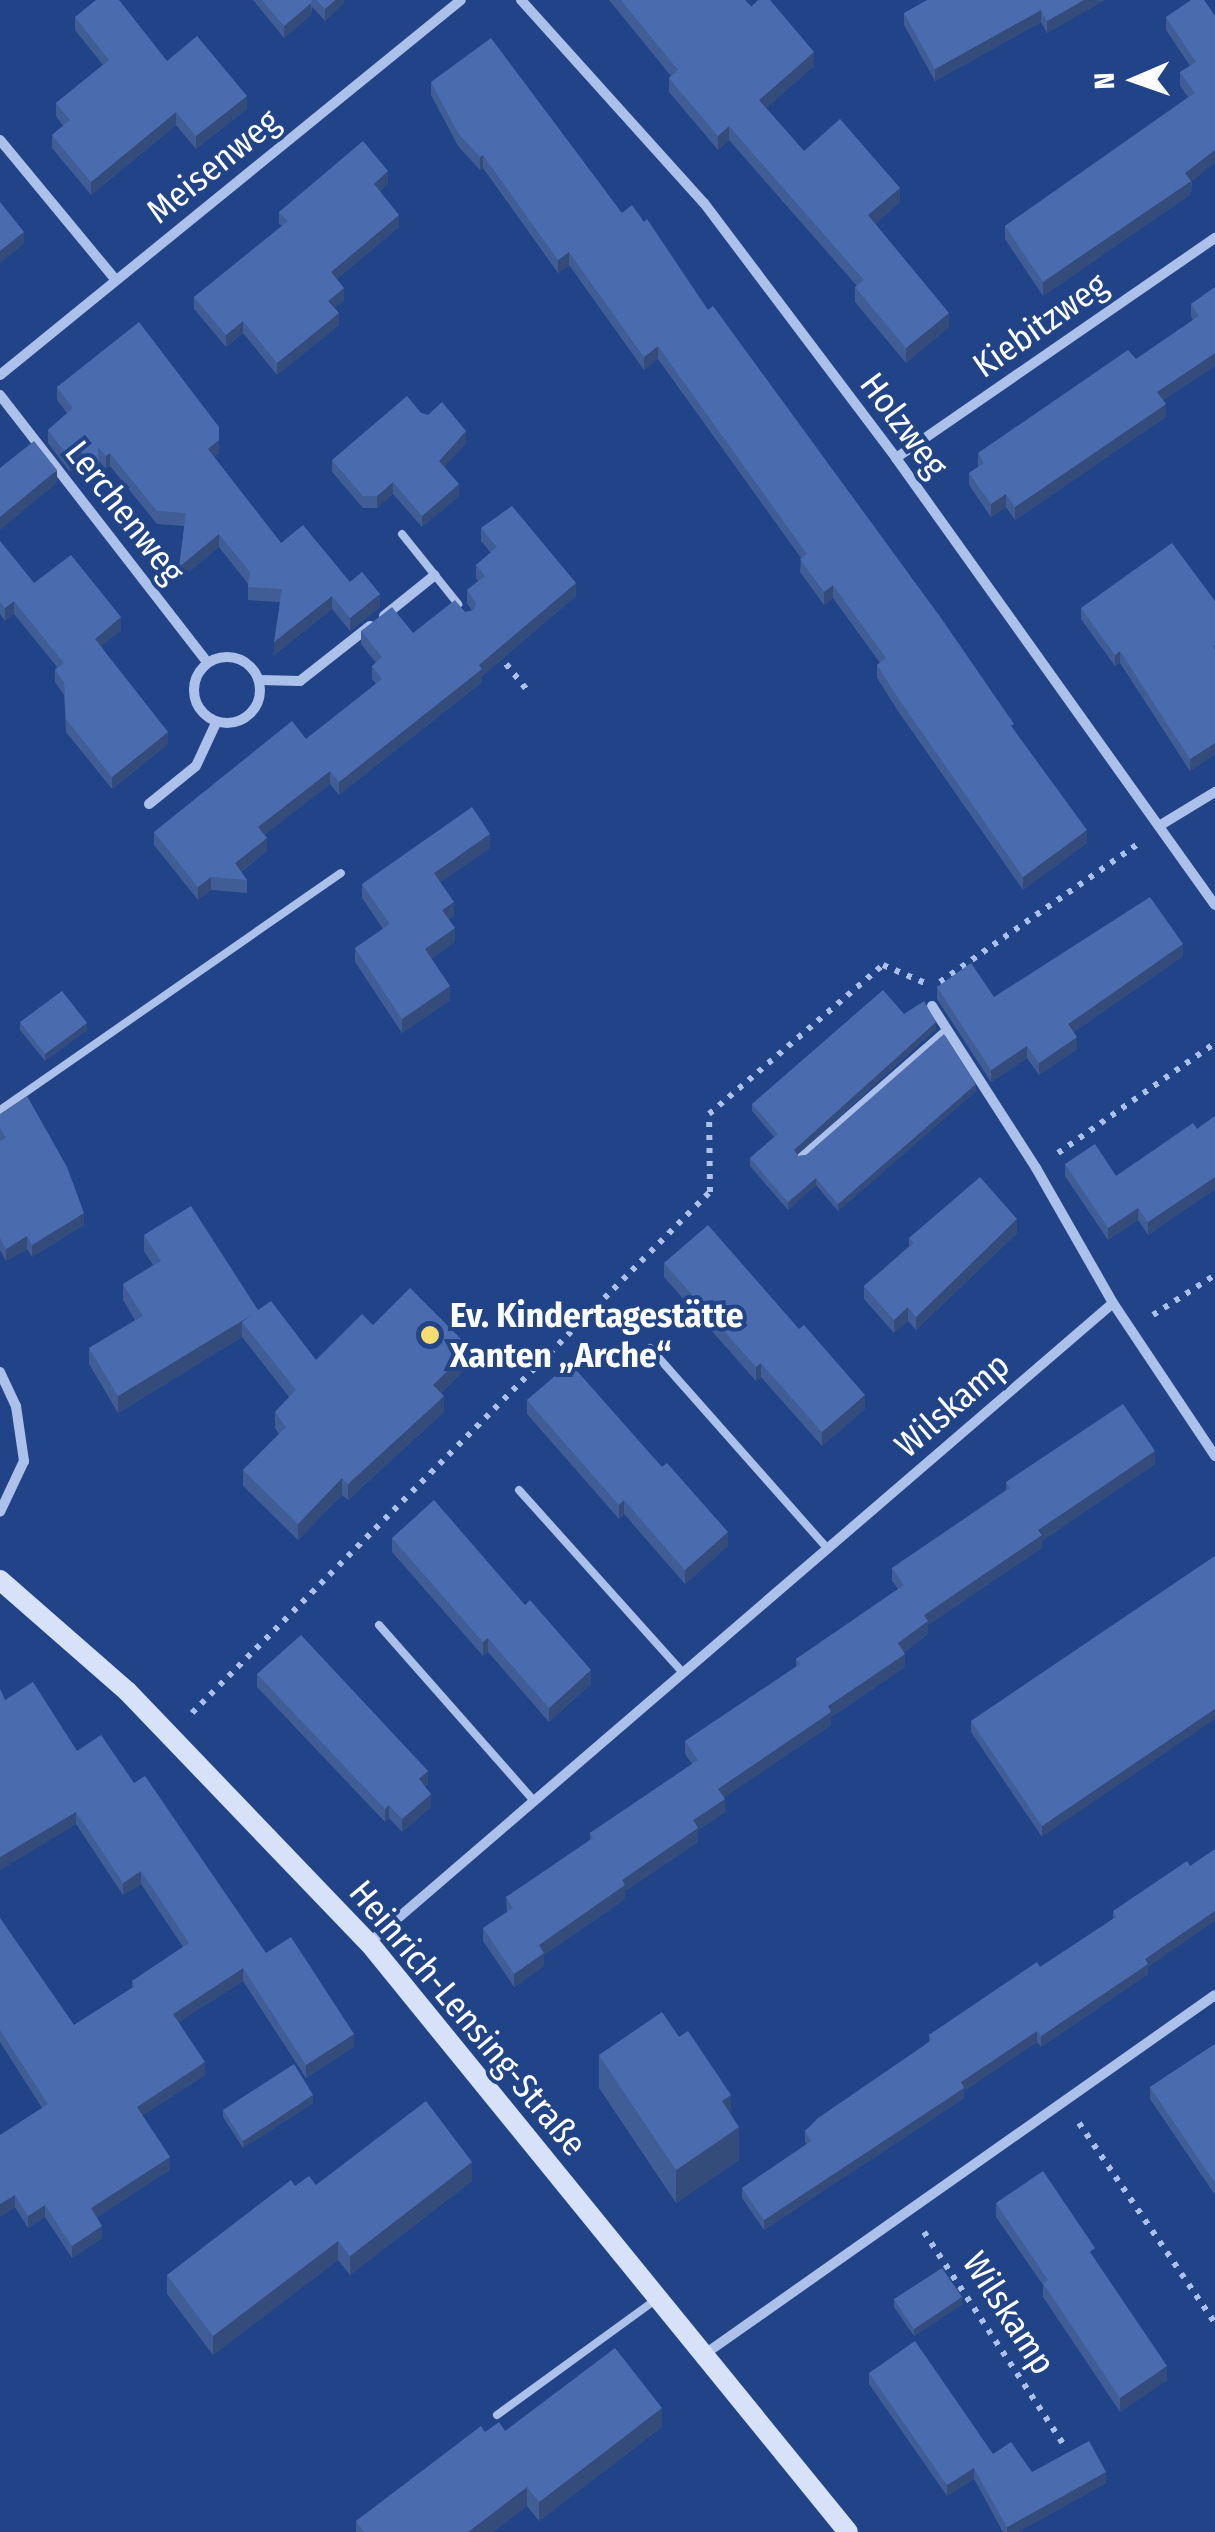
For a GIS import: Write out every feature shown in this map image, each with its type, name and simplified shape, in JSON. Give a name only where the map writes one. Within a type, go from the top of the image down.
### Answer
[{"type":"street","name":"Meisenweg","points":[[0,375],[461,0]]},
{"type":"street","name":"Holzweg","points":[[521,0],[704,204],[896,458],[1215,905]]},
{"type":"street","points":[[0,140],[116,280]]},
{"type":"street","name":"Kiebitzweg","points":[[896,458],[1215,238]]},
{"type":"street","name":"Lerchenweg","points":[[0,395],[207,662]]},
{"type":"street","points":[[260,680],[300,681],[435,575]]},
{"type":"street","points":[[227,655],[247,662],[260,680],[259,704],[241,722],[216,723],[197,707],[194,682],[207,662],[227,655]]},
{"type":"street","points":[[149,804],[196,766],[216,723]]},
{"type":"street","points":[[1159,826],[1215,792]]},
{"type":"street","points":[[932,1006],[1036,1168],[1113,1303],[1215,1456]]},
{"type":"street","name":"Wilskamp","points":[[369,1943],[1113,1303]]},
{"type":"street","points":[[0,1372],[16,1406],[24,1461],[0,1512]]},
{"type":"street","name":"Heinrich-Lensing-Straße","points":[[0,1580],[127,1691],[369,1943],[701,2356],[848,2532]]},
{"type":"street","points":[[701,2356],[1215,1996]]},
{"type":"lane","points":[[402,534],[470,618]]},
{"type":"lane","points":[[0,1110],[341,873]]},
{"type":"lane","points":[[801,1157],[946,1031]]},
{"type":"lane","points":[[650,1348],[827,1548]]},
{"type":"lane","points":[[519,1490],[682,1673]]},
{"type":"lane","points":[[379,1626],[534,1800]]},
{"type":"lane","points":[[497,2415],[656,2300]]},
{"type":"path","points":[[470,618],[527,690]]},
{"type":"path","points":[[170,1735],[710,1192],[709,1114],[883,964],[934,986],[1159,826]]},
{"type":"path","points":[[1036,1168],[1215,1043]]},
{"type":"path","points":[[1132,1330],[1215,1275]]},
{"type":"path","points":[[1064,2101],[1215,2323]]},
{"type":"path","name":"Wilskamp","points":[[909,2210],[1064,2445]]},
{"type":"building","points":[[96,0],[119,0],[167,61],[197,36],[247,96],[196,136],[176,112],[91,182],[52,135],[70,120],[56,103],[109,60],[75,17]]},
{"type":"building","points":[[262,0],[312,0],[284,26]]},
{"type":"building","points":[[316,0],[335,0],[325,9]]},
{"type":"building","points":[[621,0],[745,0],[751,7],[758,0],[770,0],[814,52],[759,100],[804,151],[840,119],[900,188],[868,215],[949,313],[906,348],[855,287],[864,280],[729,126],[718,136],[669,78],[678,70]]},
{"type":"building","points":[[927,0],[1084,0],[1047,21],[1041,10],[935,69],[904,13]]},
{"type":"building","points":[[1191,0],[1204,0],[1215,16],[1215,150],[1185,173],[1191,181],[1043,282],[1005,226],[1195,93],[1180,72],[1196,62],[1166,17]]},
{"type":"building","points":[[491,38],[622,213],[632,205],[644,222],[647,219],[708,310],[713,306],[941,618],[1014,724],[1011,726],[1087,830],[1023,877],[877,665],[886,658],[833,585],[824,592],[800,559],[807,554],[658,346],[644,357],[569,252],[558,260],[483,155],[480,157],[458,133],[431,82]]},
{"type":"building","points":[[363,141],[388,171],[374,184],[399,215],[331,272],[344,288],[328,301],[339,313],[277,363],[243,321],[226,335],[194,297],[288,221],[279,212]]},
{"type":"building","points":[[0,202],[24,232],[0,251]]},
{"type":"building","points":[[1215,287],[1215,353],[1157,392],[1166,404],[1015,507],[1006,494],[991,504],[969,473],[984,463],[978,453],[1128,350],[1136,359],[1199,316],[1191,304]]},
{"type":"building","points":[[139,322],[219,427],[219,440],[208,449],[281,543],[303,525],[350,582],[362,572],[380,594],[350,618],[332,596],[274,642],[282,589],[248,587],[250,572],[219,534],[179,567],[186,513],[157,511],[110,453],[106,456],[98,447],[99,472],[81,450],[70,459],[48,430],[73,408],[57,387]]},
{"type":"building","points":[[407,396],[421,413],[428,415],[442,402],[466,431],[439,461],[459,484],[422,516],[393,482],[377,496],[363,496],[332,460]]},
{"type":"building","points":[[34,441],[57,470],[0,517],[0,468]]},
{"type":"building","points":[[512,506],[576,583],[479,665],[482,669],[339,782],[330,771],[258,827],[267,838],[235,863],[247,880],[211,877],[198,887],[154,832],[292,721],[306,739],[382,679],[372,666],[382,657],[361,631],[392,607],[413,633],[455,600],[465,612],[474,610],[476,603],[467,590],[485,576],[476,565],[497,547],[481,528]]},
{"type":"building","points":[[0,541],[34,583],[71,555],[121,617],[95,639],[168,732],[112,777],[66,719],[64,682],[55,670],[64,663],[14,601],[5,608],[0,602]]},
{"type":"building","points":[[1172,543],[1215,601],[1215,743],[1190,759],[1120,651],[1115,655],[1081,608]]},
{"type":"building","points":[[472,807],[490,834],[434,873],[454,902],[442,910],[455,928],[425,949],[450,986],[402,1019],[355,948],[390,924],[362,884]]},
{"type":"building","points":[[1150,897],[1183,944],[1068,1024],[1077,1037],[1039,1063],[1027,1046],[991,1070],[937,987],[971,963],[994,997]]},
{"type":"building","points":[[883,990],[904,1014],[924,1001],[936,1022],[794,1150],[798,1156],[806,1155],[944,1034],[976,1084],[838,1204],[816,1178],[788,1202],[750,1158],[778,1134],[752,1104]]},
{"type":"building","points":[[62,991],[87,1023],[45,1054],[20,1022]]},
{"type":"building","points":[[27,1096],[67,1167],[84,1213],[32,1245],[27,1236],[6,1249],[0,1238],[0,1141],[6,1138],[0,1128],[0,1114]]},
{"type":"building","points":[[1215,1116],[1215,1177],[1148,1222],[1138,1208],[1108,1228],[1065,1164],[1095,1144],[1116,1176],[1193,1123],[1197,1129]]},
{"type":"building","points":[[980,1177],[1017,1219],[916,1317],[908,1307],[894,1320],[864,1286],[914,1243],[909,1238]]},
{"type":"building","points":[[191,1206],[258,1310],[271,1301],[316,1360],[362,1314],[373,1325],[410,1288],[470,1348],[433,1385],[444,1396],[348,1484],[342,1478],[298,1524],[243,1470],[286,1427],[275,1412],[296,1390],[242,1322],[253,1314],[118,1396],[89,1348],[143,1316],[123,1284],[161,1261],[144,1235]]},
{"type":"building","points":[[708,1225],[799,1329],[804,1325],[865,1395],[822,1432],[761,1363],[756,1367],[664,1263]]},
{"type":"building","points":[[570,1363],[662,1467],[667,1463],[728,1532],[685,1570],[624,1500],[619,1505],[527,1400]]},
{"type":"building","points":[[1123,1404],[1155,1451],[1038,1530],[1042,1535],[924,1615],[928,1621],[898,1643],[905,1654],[828,1706],[831,1712],[718,1789],[725,1799],[693,1820],[698,1828],[622,1880],[625,1885],[539,1945],[544,1953],[514,1974],[483,1928],[513,1908],[506,1897],[593,1838],[590,1833],[698,1760],[685,1741],[800,1664],[796,1659],[904,1585],[892,1568],[1010,1488],[1006,1482]]},
{"type":"building","points":[[434,1500],[525,1605],[530,1600],[591,1670],[549,1708],[488,1638],[483,1642],[392,1538]]},
{"type":"building","points":[[1215,1556],[1215,1709],[1042,1826],[971,1721]]},
{"type":"building","points":[[301,1635],[428,1771],[419,1779],[431,1794],[402,1819],[389,1805],[385,1809],[257,1674]]},
{"type":"building","points":[[33,1682],[77,1751],[101,1735],[134,1783],[145,1776],[266,1953],[291,1937],[354,2034],[306,2065],[243,1968],[173,2014],[205,2062],[137,2107],[170,2157],[91,2208],[102,2226],[72,2246],[45,2205],[28,2216],[15,2195],[0,2204],[0,2135],[48,2104],[0,2030],[0,1918],[74,2025],[135,1986],[132,1981],[189,1943],[141,1871],[123,1883],[76,1812],[0,1857],[0,1689],[5,1700]]},
{"type":"building","points":[[1215,1849],[1215,1911],[1145,1959],[1148,1964],[1041,2036],[1037,2031],[961,2082],[964,2088],[764,2220],[742,2188],[811,2141],[805,2131],[818,2118],[932,2040],[929,2035],[1037,1962],[1040,1967],[1116,1917],[1113,1911],[1187,1861],[1190,1866]]},
{"type":"building","points":[[662,2012],[679,2037],[688,2031],[731,2095],[722,2101],[739,2127],[676,2170],[599,2055]]},
{"type":"building","points":[[1215,2044],[1215,2183],[1150,2087]]},
{"type":"building","points":[[294,2064],[313,2095],[243,2141],[223,2110]]},
{"type":"building","points":[[426,2101],[472,2162],[350,2256],[338,2241],[213,2336],[167,2275],[291,2180],[295,2186],[309,2176],[316,2185]]},
{"type":"building","points":[[1043,2171],[1095,2248],[1090,2252],[1167,2366],[1120,2398],[1043,2283],[1048,2280],[996,2203]]},
{"type":"building","points":[[942,2268],[962,2297],[914,2329],[894,2299]]},
{"type":"building","points":[[915,2341],[993,2454],[1011,2442],[1032,2472],[1089,2441],[1106,2472],[1007,2527],[974,2468],[947,2485],[869,2373]]},
{"type":"building","points":[[615,2348],[662,2408],[539,2502],[527,2487],[468,2532],[364,2532],[356,2521],[481,2426],[485,2432],[499,2422],[505,2431]]},
{"type":"place","name":"Ev. Kindertagestätte Xanten „Arche“","points":[[430,1335]]}]
